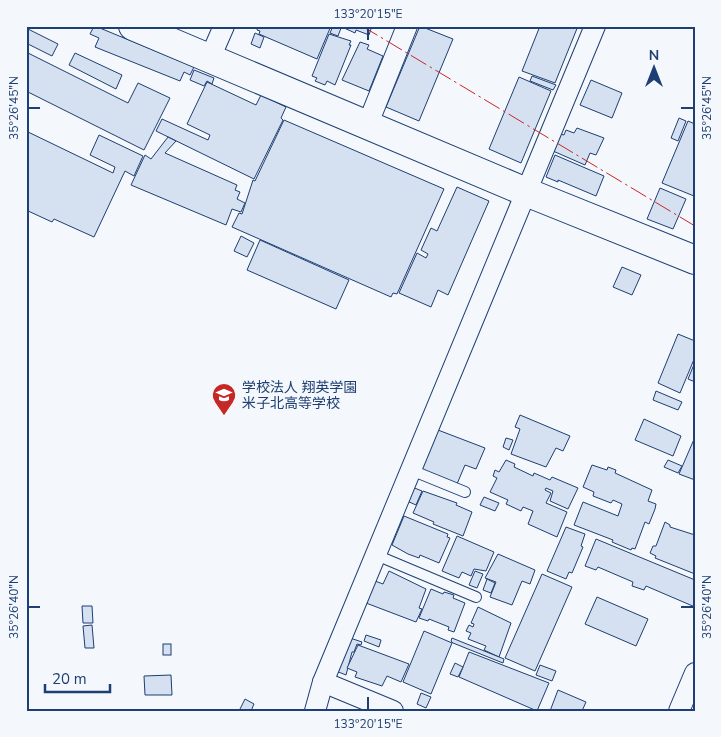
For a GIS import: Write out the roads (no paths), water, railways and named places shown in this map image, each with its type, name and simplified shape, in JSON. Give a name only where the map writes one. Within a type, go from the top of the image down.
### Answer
[{"type":"street","points":[[133,26],[367,126],[695,260]]},
{"type":"street","points":[[210,58],[224,26]]},
{"type":"street","points":[[367,126],[407,26]]},
{"type":"street","points":[[315,711],[323,682],[595,26]]},
{"type":"street","points":[[679,711],[695,673]]},
{"type":"street","points":[[323,682],[393,711]]},
{"type":"lane","points":[[411,470],[465,492]]},
{"type":"lane","points":[[376,555],[476,597]]},
{"type":"place","name":"学校法人 翔英学園 米子北高等学校","points":[[224,416]]}]
